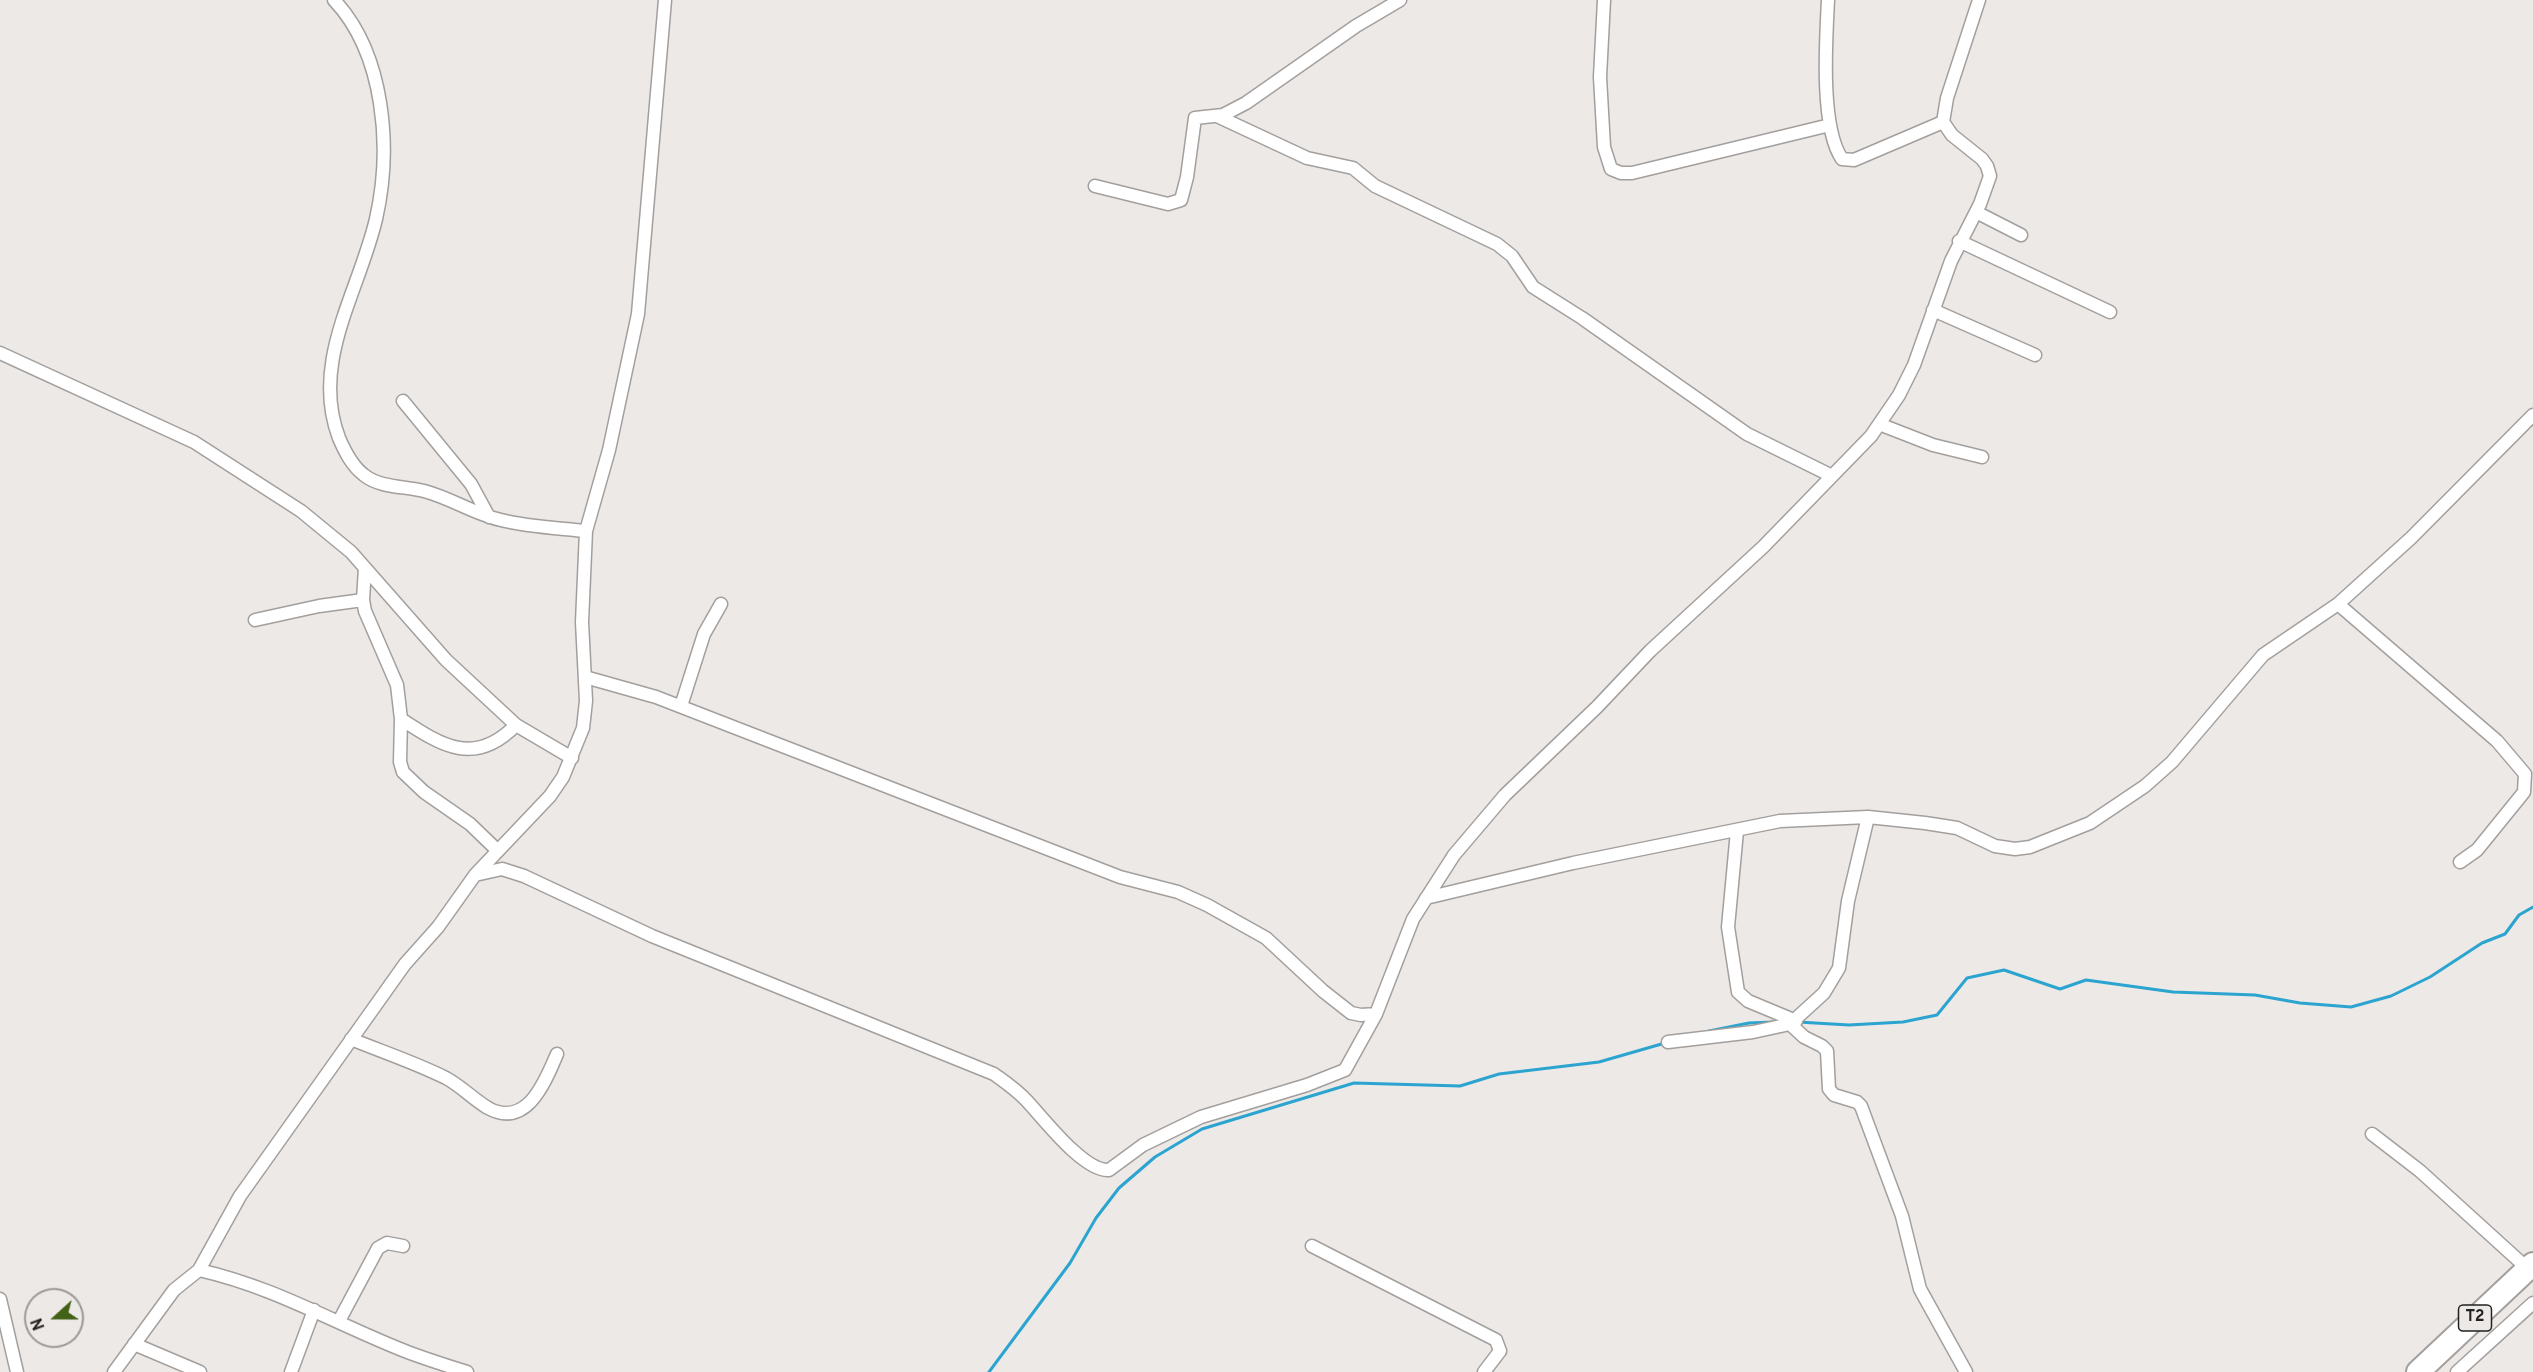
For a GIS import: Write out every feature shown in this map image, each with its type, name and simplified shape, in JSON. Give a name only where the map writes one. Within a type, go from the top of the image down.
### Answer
[{"type":"highway","name":"T2","points":[[2418,1372],[2531,1267]]},
{"type":"street","points":[[334,0],[356,29],[374,71],[380,117],[383,171],[376,219],[331,365],[329,392],[335,425],[345,452],[356,468],[375,482],[424,491],[489,517],[520,524],[586,531]]},
{"type":"street","points":[[114,1372],[174,1290],[199,1270],[240,1196],[405,964],[438,927],[475,875],[550,796],[572,758],[583,728],[585,677],[582,622],[586,531],[609,450],[638,314],[664,0]]},
{"type":"street","points":[[1217,117],[1254,98],[1356,26],[1400,0]]},
{"type":"street","points":[[1604,0],[1600,77],[1604,147],[1611,169],[1621,173],[1632,173],[1830,125]]},
{"type":"street","points":[[1828,0],[1826,53],[1830,125],[1837,152],[1847,161],[1854,160],[1943,122]]},
{"type":"street","points":[[475,875],[502,869],[524,876],[652,936],[994,1074],[1026,1100],[1073,1150],[1102,1170],[1109,1170],[1143,1145],[1201,1117],[1307,1085],[1345,1070],[1376,1014],[1390,981],[1399,949],[1426,898],[1454,855],[1505,795],[1650,651],[1763,547],[1879,424],[1899,395],[1959,242],[1987,189],[1990,176],[1987,166],[1952,135],[1943,122],[1947,98],[1979,0]]},
{"type":"street","points":[[1095,186],[1168,204],[1180,200],[1187,177],[1193,121],[1197,117],[1217,117],[1307,158],[1353,168],[1384,190],[1497,244],[1512,256],[1533,287],[1582,318],[1747,434],[1830,475]]},
{"type":"street","points":[[1976,212],[2021,235]]},
{"type":"street","points":[[1959,242],[2110,312]]},
{"type":"street","points":[[1934,310],[2035,355]]},
{"type":"street","points":[[0,353],[194,442],[319,524],[365,568],[446,660],[516,725],[572,758]]},
{"type":"street","points":[[403,402],[471,484],[489,517]]},
{"type":"street","points":[[1426,898],[1573,863],[1780,821],[1868,818],[1956,828],[1995,846],[2015,849],[2030,847],[2090,823],[2145,786],[2172,762],[2263,656],[2338,604],[2411,538],[2533,415]]},
{"type":"street","points":[[1879,424],[1933,444],[1982,458]]},
{"type":"street","points":[[365,568],[363,600],[393,672],[401,719],[399,743],[403,772],[424,792],[470,824],[498,851]]},
{"type":"street","points":[[255,620],[320,606],[363,600]]},
{"type":"street","points":[[681,706],[695,655],[704,634],[722,604]]},
{"type":"street","points":[[2338,604],[2497,741],[2525,774],[2523,792],[2477,850],[2460,862]]},
{"type":"street","points":[[585,677],[681,706],[1109,873],[1191,898],[1266,938],[1323,991],[1351,1012],[1361,1015],[1376,1014]]},
{"type":"street","points":[[401,719],[433,739],[463,750],[492,743],[505,736],[516,725]]},
{"type":"street","points":[[1668,1042],[1753,1032],[1793,1022],[1824,993],[1838,973],[1848,901],[1868,818]]},
{"type":"street","points":[[1737,831],[1728,927],[1738,992],[1748,1001],[1793,1022],[1804,1037],[1822,1046],[1827,1051],[1829,1089],[1832,1094],[1857,1102],[1861,1106],[1902,1216],[1920,1288],[1966,1372]]},
{"type":"street","points":[[351,1039],[439,1074],[488,1108],[501,1112],[510,1112],[531,1104],[542,1090],[557,1054]]},
{"type":"street","points":[[2372,1134],[2420,1171],[2531,1267]]},
{"type":"street","points":[[339,1321],[378,1248],[387,1243],[403,1246]]},
{"type":"street","points":[[1312,1246],[1496,1340],[1500,1351],[1484,1372]]},
{"type":"street","points":[[199,1270],[238,1279],[410,1352],[468,1372]]},
{"type":"street","points":[[0,1299],[17,1372]]},
{"type":"street","points":[[2457,1372],[2533,1303]]},
{"type":"street","points":[[291,1372],[314,1310]]},
{"type":"street","points":[[134,1344],[200,1372]]},
{"type":"waterway","points":[[1798,1022],[1849,1025],[1903,1022],[1937,1015],[1967,978],[2004,970],[2060,989],[2086,980],[2173,992],[2255,995],[2300,1003],[2351,1007],[2391,996],[2430,977],[2482,943],[2505,934],[2519,915],[2533,907]]},
{"type":"waterway","points":[[1709,1031],[1749,1023],[1773,1022]]},
{"type":"waterway","points":[[989,1372],[1070,1263],[1096,1218],[1119,1188],[1155,1157],[1202,1129],[1354,1083],[1460,1086],[1499,1074],[1599,1062],[1665,1043]]}]
